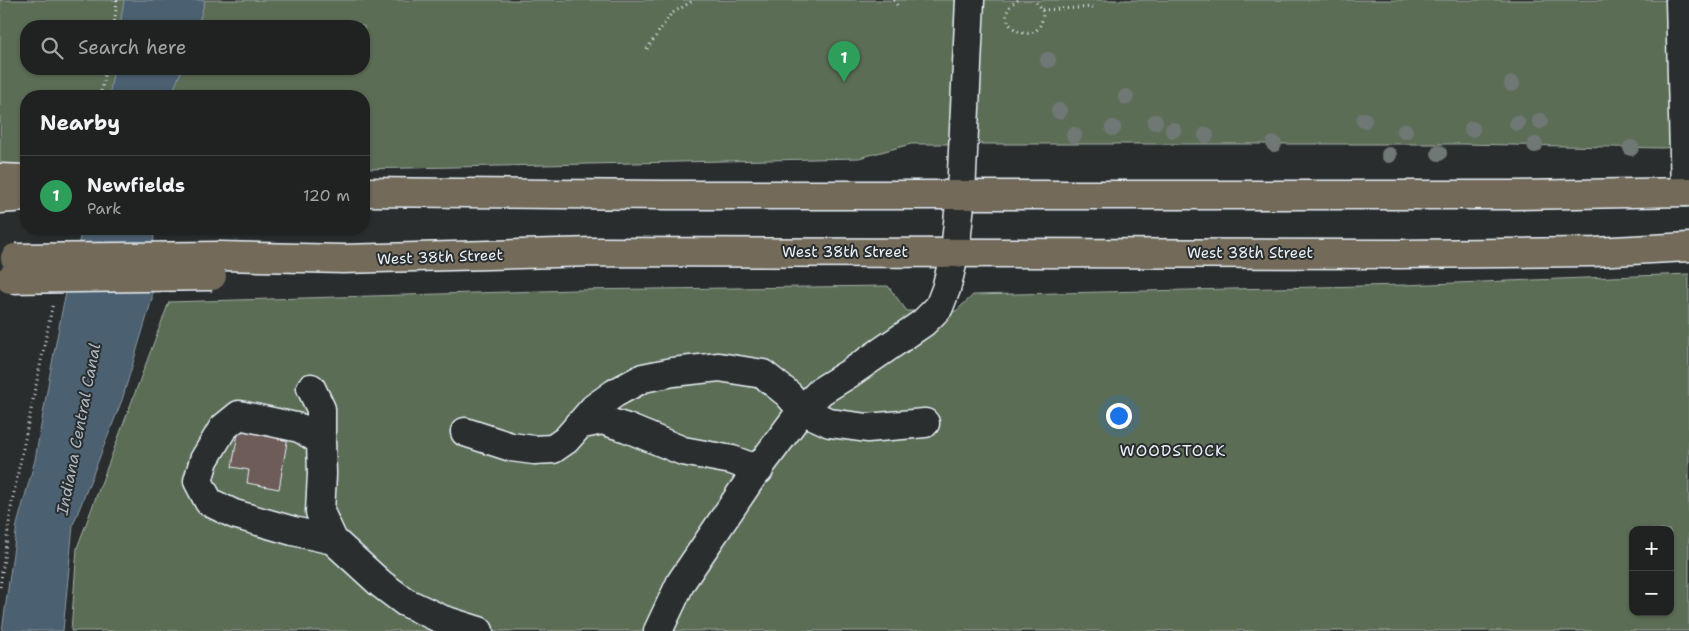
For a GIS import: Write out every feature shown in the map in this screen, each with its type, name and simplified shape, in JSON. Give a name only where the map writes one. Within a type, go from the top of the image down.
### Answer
[{"type":"main road","points":[[0,178],[20,179]]},
{"type":"main road","points":[[370,192],[663,196],[961,194],[1511,196],[1687,192]]},
{"type":"main road","points":[[0,199],[20,198]]},
{"type":"main road","name":"West 38th Street","points":[[6,269],[216,266],[343,259],[592,252],[1399,254],[1594,252],[1689,247]]},
{"type":"lane","points":[[658,631],[681,582],[802,410],[821,391],[922,322],[939,307],[946,289],[955,252],[961,194],[970,0]]},
{"type":"lane","points":[[1680,0],[1687,192]]},
{"type":"lane","points":[[465,432],[512,447],[534,450],[553,449],[566,440],[594,408],[615,393],[644,378],[673,372],[719,367],[764,374],[788,394],[802,410],[830,423],[867,428],[925,423]]},
{"type":"lane","points":[[316,398],[310,434],[322,474],[320,512],[334,540],[381,584],[405,602],[441,619],[479,631]]},
{"type":"lane","points":[[310,434],[239,415],[223,428],[204,460],[198,482],[209,502],[234,514],[293,531],[334,540]]},
{"type":"lane","points":[[578,425],[602,420],[683,451],[732,460],[759,470]]},
{"type":"path","points":[[115,20],[117,0]]},
{"type":"path","points":[[647,49],[672,14],[694,0]]},
{"type":"path","points":[[894,0],[897,5]]},
{"type":"path","points":[[1018,0],[1010,7],[1007,15],[1008,24],[1022,34],[1038,29],[1042,21],[1042,10],[1033,0]]},
{"type":"path","points":[[1042,10],[1094,7]]},
{"type":"path","points":[[101,90],[105,75]]},
{"type":"path","points":[[0,587],[12,502],[54,296]]},
{"type":"green space","points":[[0,0],[1689,0],[1689,146],[1662,148],[1462,144],[911,144],[859,158],[370,169],[370,90],[20,90],[20,176],[0,177]]},
{"type":"green space","points":[[1689,274],[1689,631],[71,631],[77,548],[169,302],[575,290],[888,286],[907,311],[956,311],[973,295],[1404,285]]},
{"type":"water","points":[[124,0],[205,0],[200,20],[121,20]]},
{"type":"water","points":[[113,75],[180,75],[173,90],[110,90]]},
{"type":"water","name":"Indiana Central Canal","points":[[81,235],[154,235],[152,299],[122,400],[73,525],[63,631],[2,631],[17,525],[35,460],[63,306]]},
{"type":"building","points":[[239,428],[288,436],[279,489],[247,483],[249,470],[232,467]]},
{"type":"place","name":"Newfields","points":[[844,82]]},
{"type":"district","name":"WOODSTOCK","points":[[1173,450]]}]
